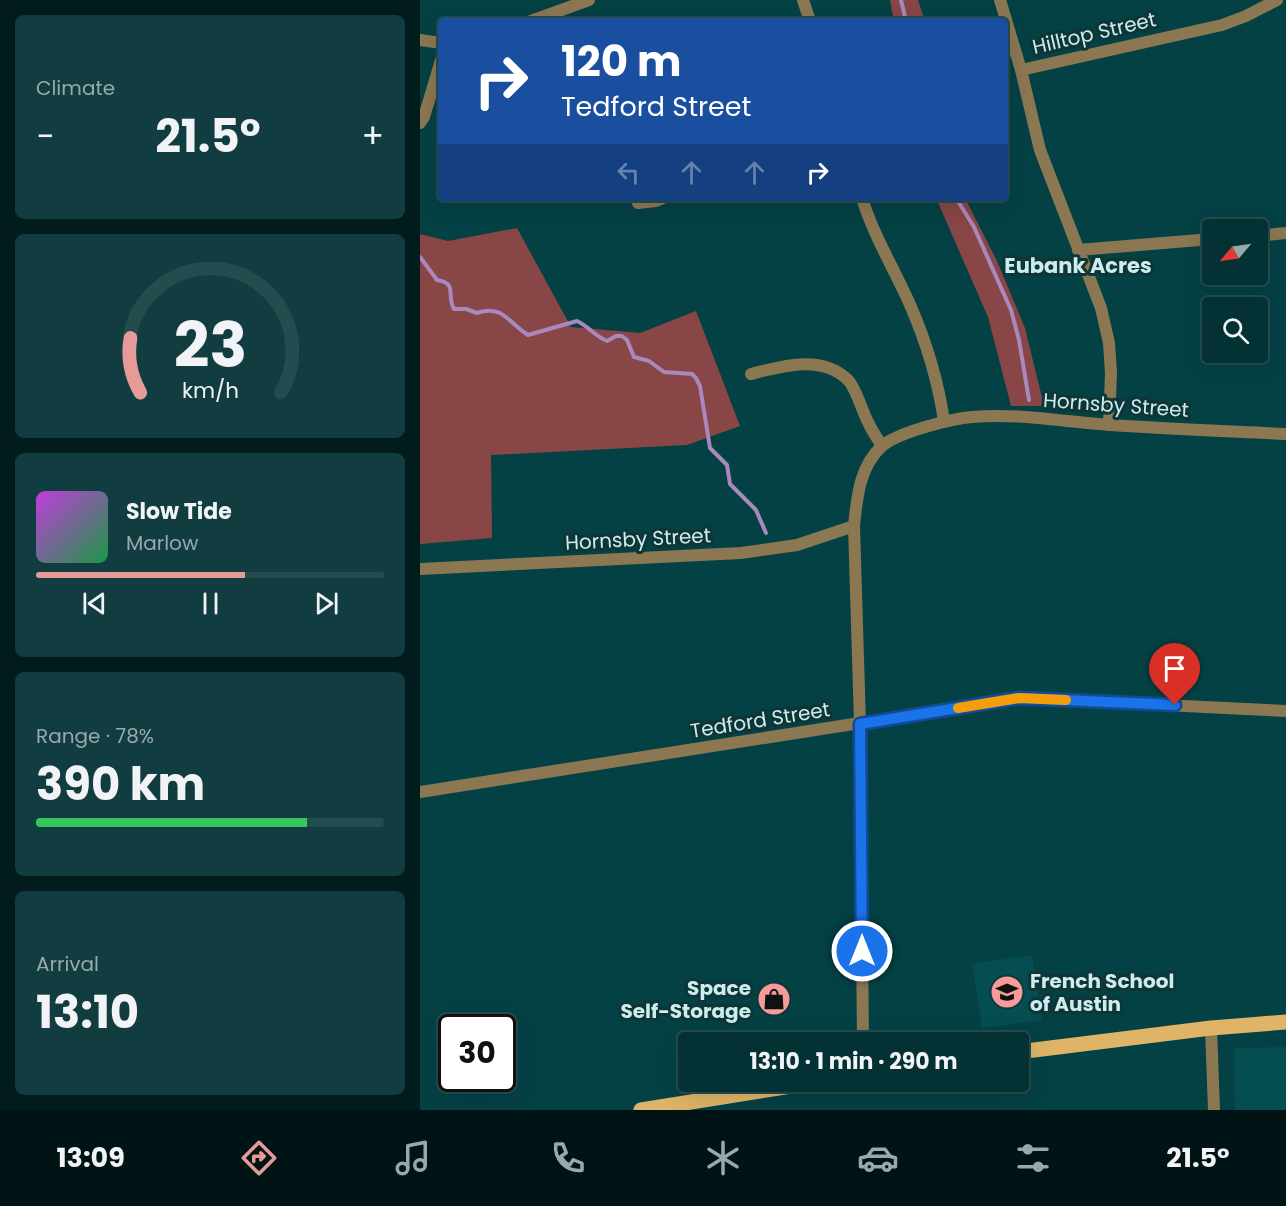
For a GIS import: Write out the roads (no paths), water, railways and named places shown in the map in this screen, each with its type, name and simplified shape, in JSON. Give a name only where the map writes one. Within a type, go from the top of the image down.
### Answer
[{"type":"main road","points":[[1029,1051],[1211,1028],[1286,1022]]},
{"type":"main road","points":[[641,1110],[754,1092]]},
{"type":"street","points":[[539,18],[589,0]]},
{"type":"street","points":[[803,0],[809,18]]},
{"type":"street","points":[[1000,0],[1005,18]]},
{"type":"street","name":"Hilltop Street","points":[[1021,70],[1222,25],[1277,0]]},
{"type":"street","points":[[1008,27],[1040,150],[1101,308],[1109,343],[1111,373],[1109,425]]},
{"type":"street","points":[[420,40],[438,43]]},
{"type":"street","points":[[420,123],[424,117],[438,70]]},
{"type":"street","points":[[638,203],[656,201]]},
{"type":"street","points":[[863,201],[886,258],[910,304],[928,348],[939,387],[944,421]]},
{"type":"street","points":[[1268,235],[1286,234]]},
{"type":"street","points":[[1078,250],[1202,240]]},
{"type":"street","points":[[751,374],[773,368],[805,364],[826,366],[849,381],[869,425],[882,446],[862,477],[857,495],[854,526],[860,724],[863,1032]]},
{"type":"street","name":"Hornsby Street","points":[[882,446],[944,421],[992,416],[1109,425],[1286,434]]},
{"type":"street","name":"Hornsby Street","points":[[420,569],[751,552],[797,545],[854,526]]},
{"type":"street","name":"Tedford Street","points":[[420,792],[1019,698],[1286,711]]},
{"type":"street","points":[[1211,1028],[1214,1110]]},
{"type":"waterway","points":[[901,0],[905,18]]},
{"type":"waterway","points":[[958,201],[974,227],[1011,310],[1019,340],[1029,400]]},
{"type":"waterway","points":[[420,257],[437,280],[449,287],[454,309],[466,309],[477,313],[486,311],[499,313],[528,335],[577,321],[607,341],[616,336],[622,336],[627,340],[634,357],[649,361],[664,372],[692,374],[700,386],[710,448],[727,465],[730,484],[756,510],[766,533]]},
{"type":"place","name":"French School of Austin","points":[[1007,992]]},
{"type":"place","name":"Space Self-Storage","points":[[774,999]]},
{"type":"district","name":"Eubank Acres","points":[[1078,266]]}]
